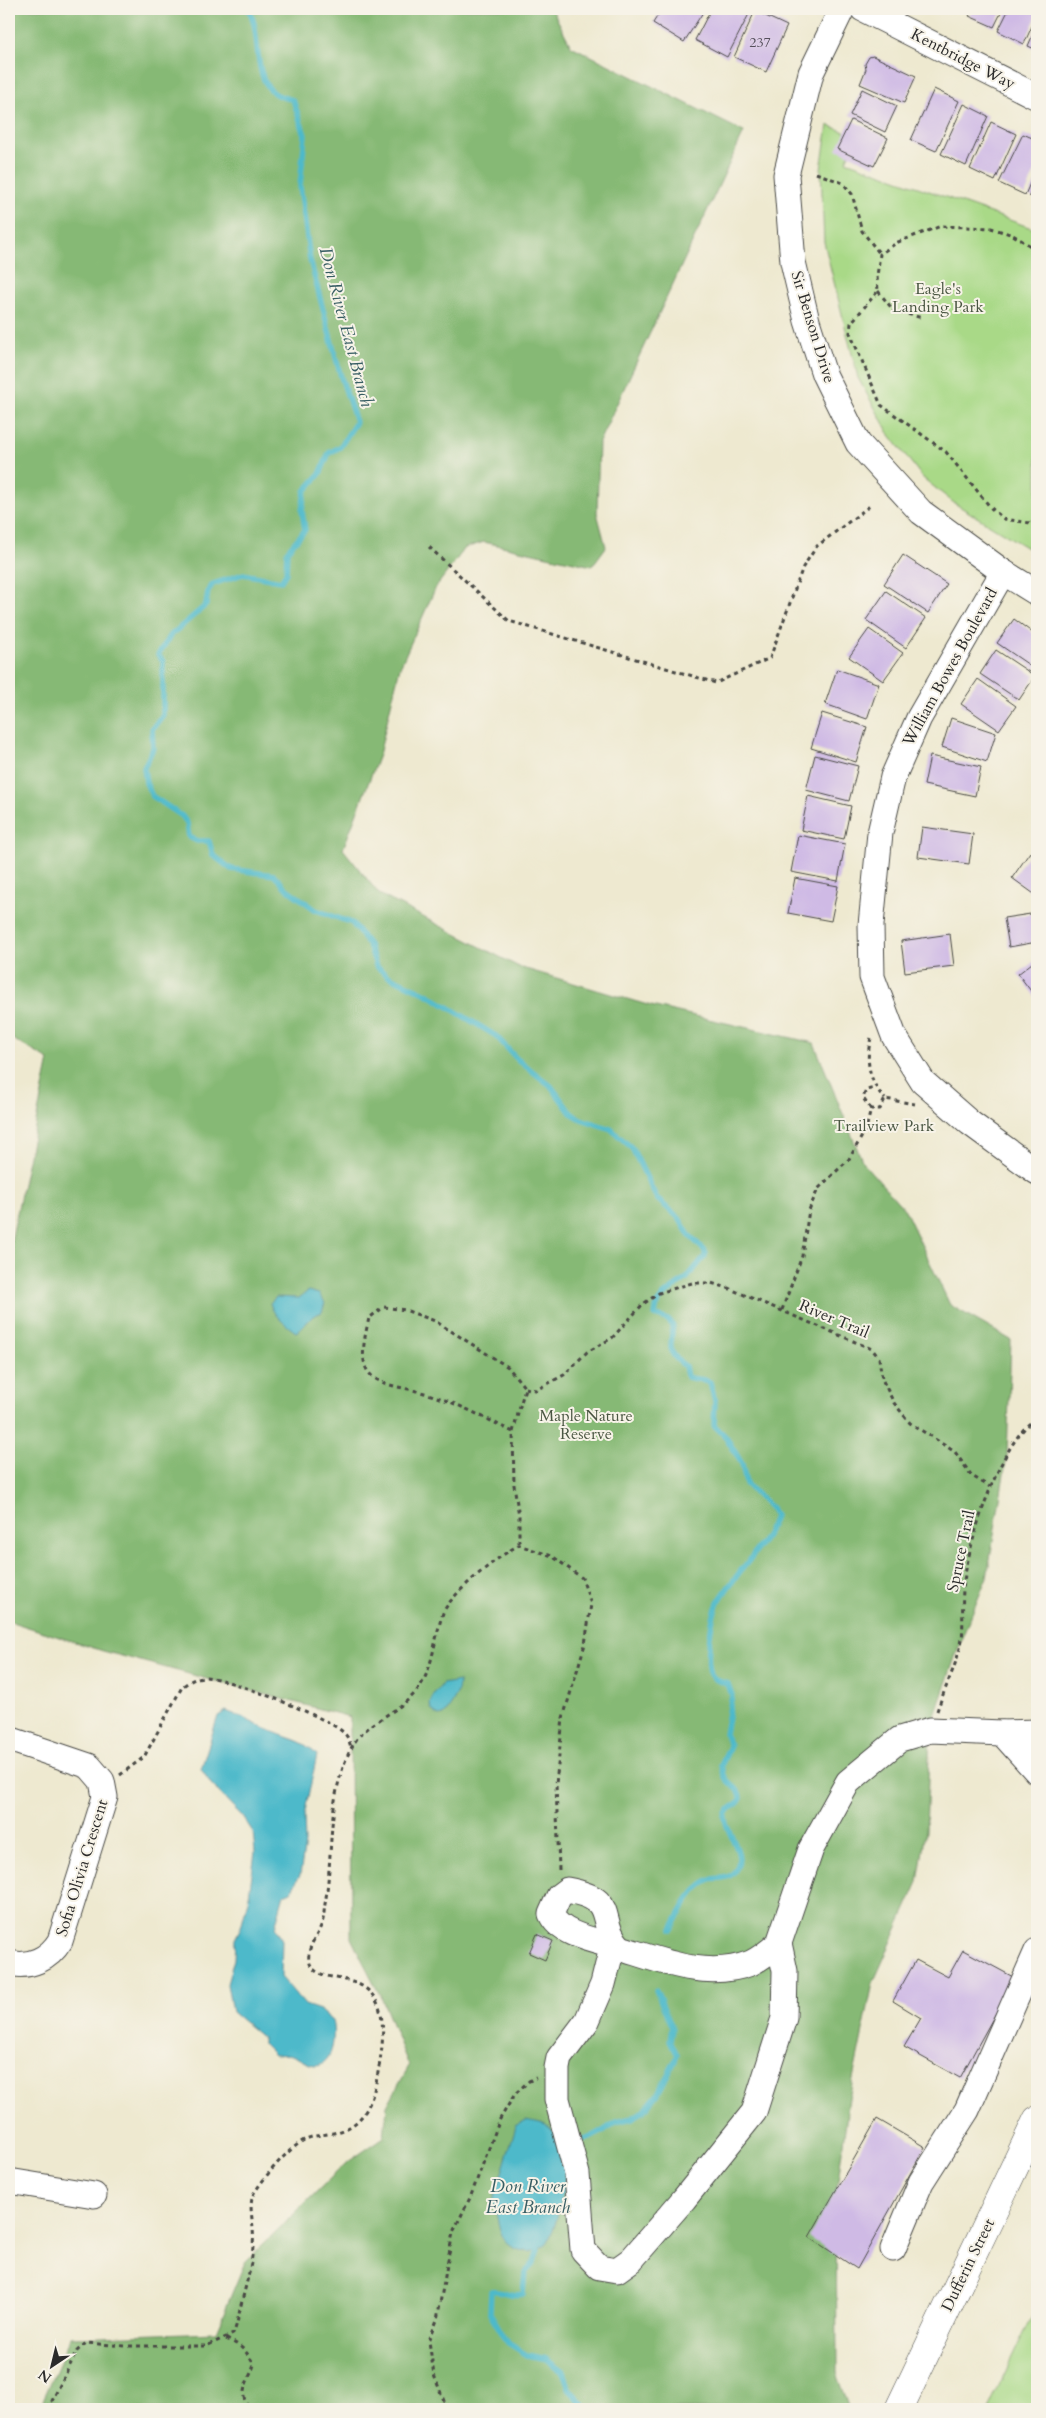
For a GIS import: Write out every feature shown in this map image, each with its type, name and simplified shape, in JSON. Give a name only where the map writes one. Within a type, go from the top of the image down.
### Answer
[{"type":"main road","name":"Dufferin Street","points":[[899,2409],[1037,2120]]},
{"type":"street","name":"Sir Benson Drive","points":[[842,9],[811,73],[786,175],[793,262],[807,321],[824,374],[858,444],[921,512],[1003,572],[1037,593]]},
{"type":"street","name":"Kentbridge Way","points":[[863,9],[1037,97]]},
{"type":"street","name":"William Bowes Boulevard","points":[[1003,572],[919,718],[893,777],[879,842],[871,925],[872,977],[894,1036],[922,1082],[970,1123],[1037,1172]]},
{"type":"street","points":[[620,1948],[610,1956],[603,1984],[587,2021],[559,2058],[557,2068],[557,2099],[577,2174],[583,2250],[599,2268],[617,2270],[631,2260],[684,2199],[754,2112],[784,2018],[785,1971],[780,1944],[811,1849],[848,1782],[900,1739],[930,1730],[1002,1733],[1037,1732]]},
{"type":"street","points":[[1002,1733],[1037,1772]]},
{"type":"street","name":"Sofia Olivia Crescent","points":[[9,1739],[84,1763],[97,1773],[103,1784],[105,1804],[60,1941],[50,1953],[39,1960],[19,1965],[9,1963]]},
{"type":"street","points":[[620,1948],[610,1937],[605,1911],[601,1904],[586,1895],[567,1890],[559,1896],[551,1914],[555,1923],[569,1932],[676,1966],[717,1971],[751,1962],[780,1944]]},
{"type":"street","points":[[893,2249],[922,2182],[967,2110],[1037,1951]]},
{"type":"street","points":[[9,2180],[94,2195]]},
{"type":"path","points":[[816,173],[842,183],[852,194],[862,231],[880,254],[877,276],[878,291],[894,311],[923,318]]},
{"type":"path","points":[[880,254],[898,242],[941,226],[991,228],[1013,235],[1037,250]]},
{"type":"path","points":[[878,291],[852,323],[850,333],[881,405],[946,452],[991,508],[1004,519],[1037,524]]},
{"type":"path","points":[[429,547],[509,621],[716,683],[770,658],[803,567],[817,546],[871,505]]},
{"type":"path","points":[[871,1038],[869,1061],[874,1088],[885,1099],[915,1104]]},
{"type":"path","points":[[871,1109],[863,1098],[866,1090],[874,1088]]},
{"type":"path","points":[[871,1109],[880,1109],[885,1099]]},
{"type":"path","points":[[782,1310],[802,1256],[809,1210],[818,1189],[849,1159],[866,1129],[871,1109]]},
{"type":"path","name":"River Trail","points":[[525,1388],[536,1390],[564,1375],[587,1352],[612,1338],[626,1325],[643,1304],[659,1293],[692,1283],[711,1283],[782,1310],[872,1349],[879,1358],[882,1379],[894,1404],[910,1423],[955,1452],[972,1476],[990,1487]]},
{"type":"path","points":[[513,1432],[447,1400],[392,1386],[373,1377],[365,1367],[366,1334],[369,1318],[384,1308],[405,1310],[435,1321],[508,1367],[525,1388],[513,1432],[514,1485],[519,1516],[520,1545]]},
{"type":"path","name":"Spruce Trail","points":[[930,1730],[962,1640],[964,1582],[973,1539],[990,1487],[1020,1434],[1030,1422],[1037,1418]]},
{"type":"path","points":[[48,2409],[77,2350],[86,2343],[126,2346],[206,2346],[226,2339],[233,2334],[238,2323],[254,2249],[252,2204],[254,2193],[292,2150],[306,2139],[351,2127],[367,2113],[380,2066],[383,2015],[377,1998],[365,1986],[349,1979],[324,1976],[314,1970],[309,1961],[310,1949],[322,1923],[330,1878],[334,1801],[353,1743],[380,1719],[398,1708],[418,1690],[428,1672],[444,1610],[463,1589],[501,1555],[520,1545],[552,1556],[582,1578],[591,1604],[585,1644],[563,1718],[556,1784],[559,1896]]},
{"type":"path","points":[[103,1784],[144,1757],[182,1687],[190,1680],[206,1677],[227,1682],[296,1707],[338,1727],[347,1735],[351,1749]]},
{"type":"path","points":[[447,2409],[434,2375],[429,2341],[437,2320],[453,2232],[470,2198],[500,2119],[515,2094],[529,2081],[557,2068]]},
{"type":"path","points":[[226,2339],[240,2345],[249,2354],[254,2365],[242,2394],[245,2404],[252,2409]]},
{"type":"green space","name":"Maple Nature Reserve","points":[[9,9],[552,9],[571,46],[744,132],[599,442],[597,513],[606,547],[592,566],[484,542],[465,548],[436,587],[400,667],[379,755],[343,849],[379,894],[519,967],[651,1006],[814,1043],[863,1163],[905,1210],[950,1305],[1011,1340],[1007,1456],[987,1577],[961,1640],[930,1730],[926,1831],[918,1882],[873,1983],[849,2098],[836,2196],[837,2373],[850,2409],[39,2409],[71,2337],[216,2332],[245,2262],[345,2164],[384,2137],[387,2106],[409,2066],[382,1999],[351,1938],[350,1717],[103,1651],[9,1621],[9,1251],[49,1060],[9,1037]]},
{"type":"green space","name":"Eagle's Landing Park","points":[[828,125],[857,137],[846,161],[1037,230],[1037,554],[954,503],[923,478],[890,435],[858,378],[824,242],[821,169]]},
{"type":"green space","points":[[1037,2305],[1037,2409],[988,2409]]},
{"type":"water","points":[[308,1291],[319,1294],[325,1303],[322,1312],[313,1316],[297,1333],[277,1316],[270,1303],[276,1297],[299,1298]]},
{"type":"water","points":[[459,1681],[457,1695],[444,1715],[439,1716],[431,1708],[430,1704],[433,1697],[442,1684]]},
{"type":"water","points":[[226,1711],[270,1731],[298,1741],[317,1755],[304,1816],[305,1843],[300,1875],[291,1891],[284,1894],[275,1927],[282,1940],[281,1977],[305,2005],[320,2010],[332,2020],[332,2047],[327,2060],[322,2064],[306,2063],[290,2055],[274,2055],[263,2044],[263,2038],[232,2012],[227,1984],[234,1959],[235,1939],[241,1927],[249,1896],[255,1852],[253,1832],[243,1817],[212,1785],[201,1769],[218,1716]]},
{"type":"water","name":"Don River East Branch","points":[[526,2120],[542,2124],[551,2129],[562,2147],[567,2168],[560,2207],[550,2238],[547,2243],[530,2252],[519,2250],[505,2241],[499,2227],[493,2202],[516,2126]]},
{"type":"building","points":[[662,9],[705,9],[684,42],[653,23]]},
{"type":"building","points":[[711,9],[751,10],[727,57],[695,40]]},
{"type":"building","points":[[973,9],[1003,9],[994,27],[969,16]]},
{"type":"building","points":[[1009,9],[1037,9],[1037,15],[1024,44],[998,31]]},
{"type":"building","points":[[755,11],[787,26],[766,72],[734,57]]},
{"type":"building","points":[[1037,25],[1037,50],[1028,46]]},
{"type":"building","points":[[873,56],[916,76],[904,103],[860,84],[866,69],[865,64],[869,57]]},
{"type":"building","points":[[862,89],[897,106],[885,132],[850,115]]},
{"type":"building","points":[[934,89],[959,101],[936,151],[911,140]]},
{"type":"building","points":[[964,104],[988,116],[966,166],[941,154]]},
{"type":"building","points":[[851,120],[888,138],[874,166],[837,149]]},
{"type":"building","points":[[991,122],[1016,134],[995,181],[970,169]]},
{"type":"building","points":[[1023,134],[1037,140],[1037,167],[1025,195],[999,183]]},
{"type":"building","points":[[1037,179],[1037,199],[1029,196]]},
{"type":"building","points":[[903,555],[947,584],[928,613],[884,584]]},
{"type":"building","points":[[886,591],[926,618],[906,648],[866,620]]},
{"type":"building","points":[[1014,619],[1037,636],[1037,666],[1035,669],[997,643]]},
{"type":"building","points":[[869,629],[903,653],[883,681],[849,657]]},
{"type":"building","points":[[996,650],[1035,676],[1019,700],[980,674]]},
{"type":"building","points":[[837,669],[879,684],[867,719],[825,704]]},
{"type":"building","points":[[978,679],[1016,706],[999,730],[961,704]]},
{"type":"building","points":[[822,713],[867,727],[856,762],[811,748]]},
{"type":"building","points":[[951,718],[996,733],[987,762],[942,747]]},
{"type":"building","points":[[815,755],[858,766],[849,801],[806,790]]},
{"type":"building","points":[[930,756],[981,767],[975,796],[924,785]]},
{"type":"building","points":[[808,796],[851,806],[844,839],[801,830]]},
{"type":"building","points":[[922,827],[973,834],[969,864],[918,857]]},
{"type":"building","points":[[798,835],[845,844],[838,881],[791,872]]},
{"type":"building","points":[[1030,852],[1037,858],[1037,896],[1012,878]]},
{"type":"building","points":[[795,878],[838,886],[831,921],[788,913]]},
{"type":"building","points":[[1037,913],[1037,942],[1009,947],[1004,918]]},
{"type":"building","points":[[950,934],[954,966],[905,972],[901,941]]},
{"type":"building","points":[[1037,959],[1037,999],[1018,974]]},
{"type":"building","points":[[537,1934],[553,1941],[545,1960],[529,1953]]},
{"type":"building","points":[[963,1950],[1015,1978],[960,2078],[904,2047],[921,2018],[893,2001],[916,1960],[948,1977]]},
{"type":"building","points":[[877,2119],[925,2147],[857,2269],[809,2237]]},
{"type":"waterway","name":"Don River East Branch","points":[[248,9],[255,28],[262,75],[274,93],[293,100],[305,135],[300,186],[310,260],[341,377],[356,422],[340,447],[329,453],[320,474],[305,491],[302,511],[305,530],[287,551],[286,573],[281,581],[243,574],[213,584],[208,591],[206,605],[171,635],[158,655],[163,661],[163,715],[152,729],[153,748],[144,768],[146,783],[152,796],[182,816],[187,823],[189,837],[197,841],[209,841],[213,855],[231,869],[274,875],[287,889],[316,910],[352,923],[369,945],[376,966],[388,976],[427,994],[496,1036],[517,1059],[551,1086],[571,1113],[581,1119],[611,1129],[632,1148],[657,1199],[679,1218],[689,1235],[705,1251],[705,1256],[687,1278],[664,1295],[657,1304],[655,1315],[668,1320],[673,1326],[671,1349],[675,1357],[685,1366],[687,1377],[710,1382],[715,1401],[714,1425],[726,1437],[742,1464],[746,1484],[771,1508],[775,1516],[757,1550],[718,1603],[715,1609],[710,1637],[709,1665],[711,1675],[715,1679],[728,1684],[732,1695],[725,1734],[730,1746],[721,1766],[724,1776],[740,1795],[737,1804],[725,1814],[739,1861],[737,1868],[729,1877],[706,1882],[693,1893],[672,1929]]},
{"type":"waterway","name":"Don River East Branch","points":[[575,2143],[603,2131],[616,2122],[632,2118],[644,2111],[657,2095],[674,2063],[677,2055],[670,2040],[672,2028],[656,1990]]},
{"type":"waterway","name":"Don River East Branch","points":[[535,2243],[538,2249],[534,2262],[525,2272],[523,2294],[515,2295],[491,2291],[490,2313],[508,2343],[527,2355],[546,2359],[563,2372],[570,2390],[588,2409]]},
{"type":"park label","name":"Trailview Park","points":[[884,1126]]}]
